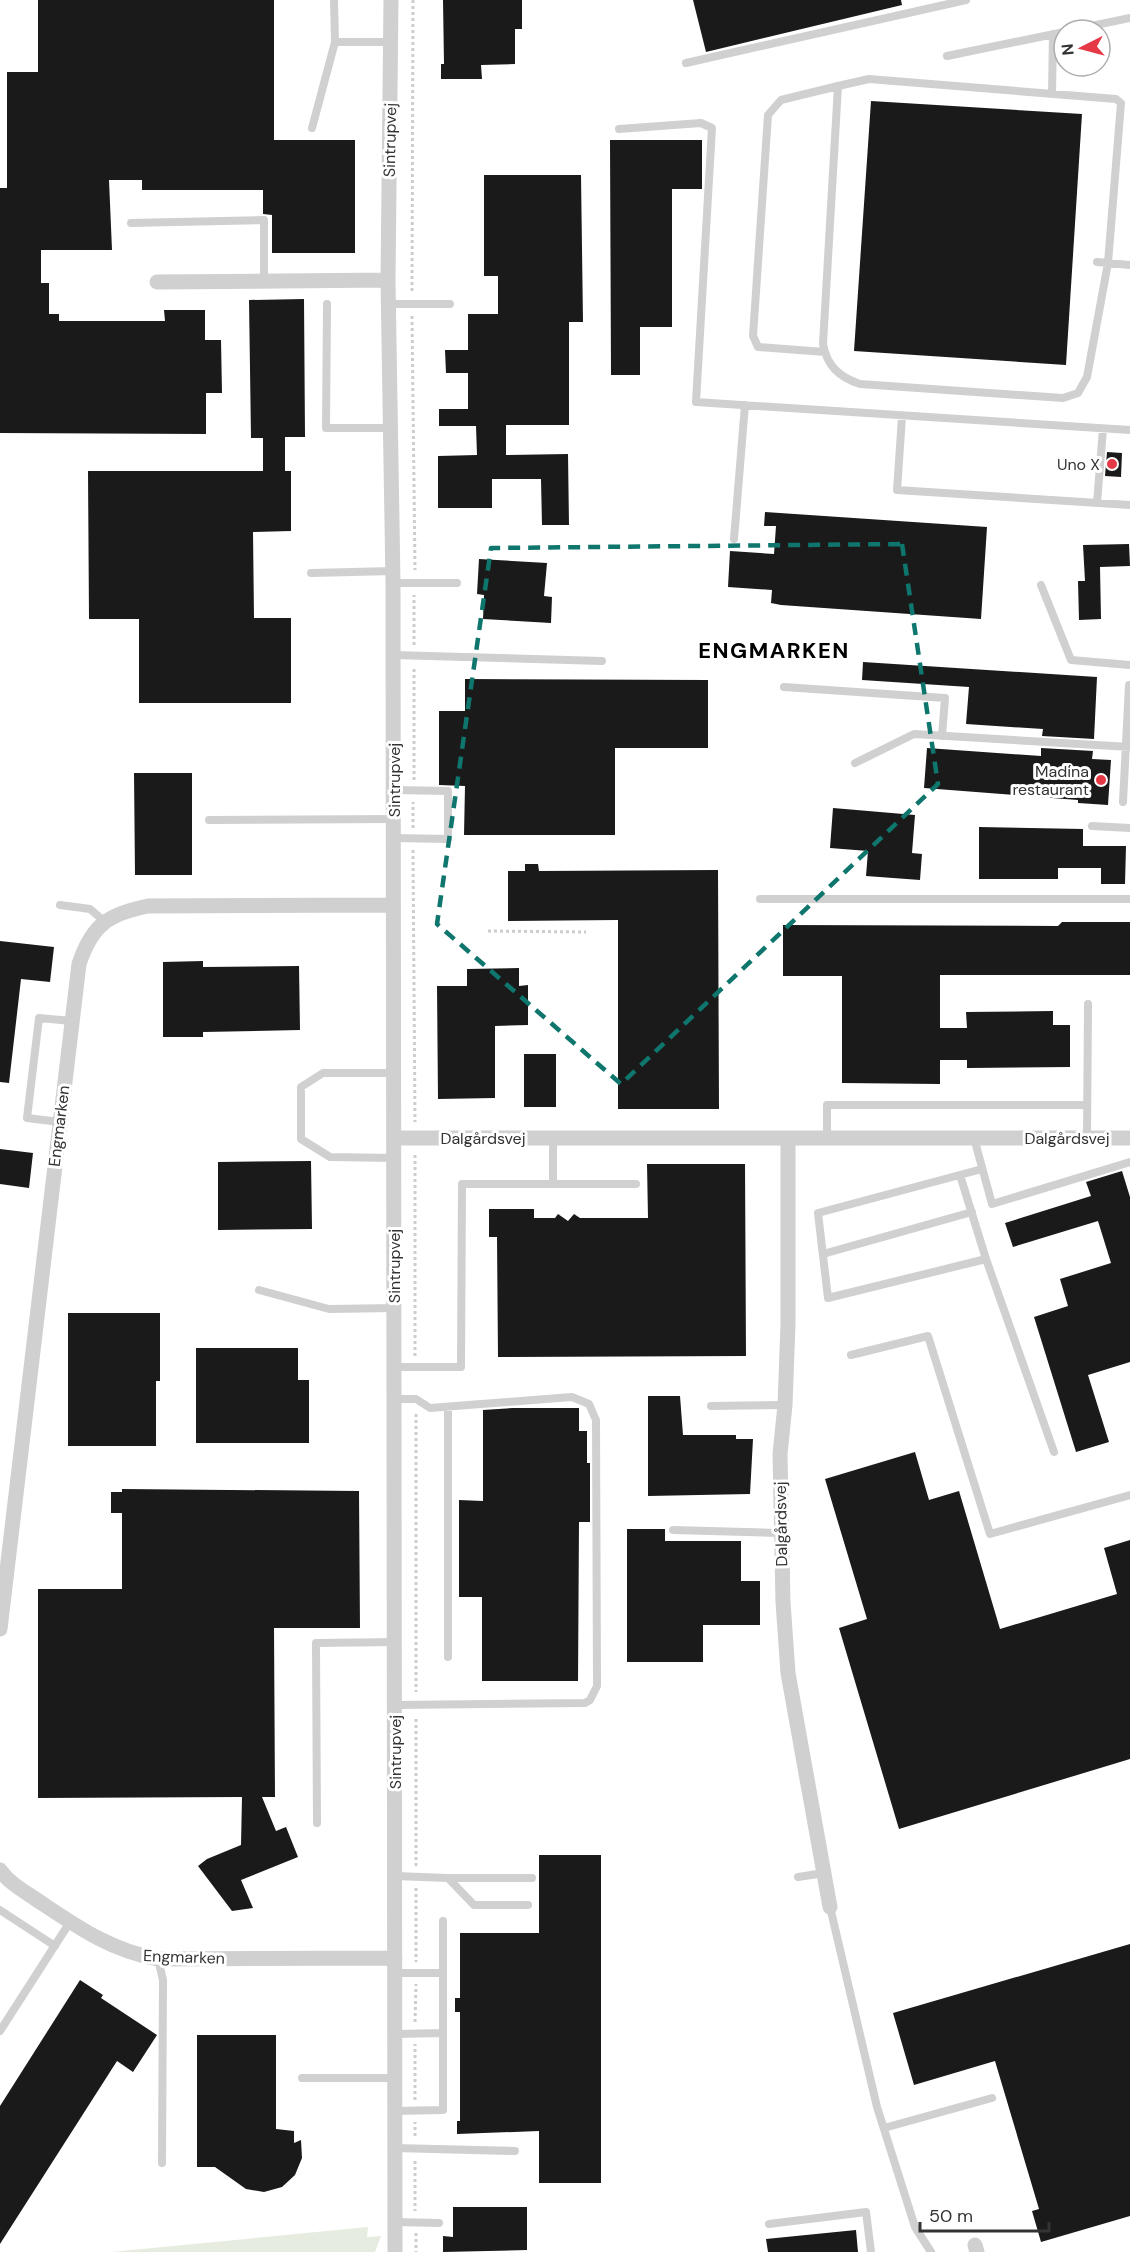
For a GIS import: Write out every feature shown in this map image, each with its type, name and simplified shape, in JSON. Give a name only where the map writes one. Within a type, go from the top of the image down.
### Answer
[{"type":"street","name":"Sintrupvej","points":[[391,0],[388,280],[394,790],[395,2252]]},
{"type":"street","points":[[156,282],[388,280]]},
{"type":"street","name":"Engmarken","points":[[0,1629],[79,964],[87,941],[104,921],[122,911],[148,906],[393,905]]},
{"type":"street","name":"Dalgårdsvej","points":[[394,1138],[1130,1138]]},
{"type":"street","name":"Dalgårdsvej","points":[[788,1138],[788,1324],[785,1405],[780,1454],[780,1533],[788,1673],[830,1907]]},
{"type":"street","name":"Engmarken","points":[[0,1870],[18,1887],[70,1922],[110,1946],[134,1955],[158,1959],[395,1966]]},
{"type":"lane","points":[[312,128],[334,42],[334,0]]},
{"type":"lane","points":[[686,63],[966,0]]},
{"type":"lane","points":[[1112,22],[1130,18]]},
{"type":"lane","points":[[947,56],[1052,34]]},
{"type":"lane","points":[[334,42],[392,42]]},
{"type":"lane","points":[[1052,78],[1052,94]]},
{"type":"lane","points":[[825,352],[758,347],[753,336],[768,116],[781,100],[869,79],[1116,99],[1121,103],[1108,263],[1087,377],[1078,393],[1062,398],[860,384],[836,372],[825,352],[838,87]]},
{"type":"lane","points":[[619,129],[701,123],[712,128],[696,402],[1130,430]]},
{"type":"lane","points":[[131,223],[264,220],[264,282]]},
{"type":"lane","points":[[1097,262],[1130,266]]},
{"type":"lane","points":[[327,304],[326,428],[391,428]]},
{"type":"lane","points":[[389,304],[450,304]]},
{"type":"lane","points":[[735,539],[745,405]]},
{"type":"lane","points":[[902,417],[897,490],[1130,505]]},
{"type":"lane","points":[[1097,503],[1102,429]]},
{"type":"lane","points":[[311,573],[457,583]]},
{"type":"lane","points":[[1041,585],[1071,660],[1130,665]]},
{"type":"lane","points":[[393,655],[602,661]]},
{"type":"lane","points":[[1123,802],[1128,747],[1129,684]]},
{"type":"lane","points":[[784,687],[945,698],[942,736]]},
{"type":"lane","points":[[855,764],[914,734],[1128,747]]},
{"type":"lane","points":[[393,838],[448,839],[448,791],[394,790]]},
{"type":"lane","points":[[209,820],[394,819]]},
{"type":"lane","points":[[1092,826],[1130,828]]},
{"type":"lane","points":[[760,899],[1130,899]]},
{"type":"lane","points":[[60,905],[90,909],[104,921]]},
{"type":"lane","points":[[1087,1138],[1088,1004]]},
{"type":"lane","points":[[60,1122],[27,1118],[29,1096],[39,1018],[72,1021]]},
{"type":"lane","points":[[393,1072],[323,1072],[301,1087],[301,1139],[330,1157],[394,1158]]},
{"type":"lane","points":[[827,1138],[827,1105],[1087,1105]]},
{"type":"lane","points":[[553,1138],[553,1184]]},
{"type":"lane","points":[[974,1138],[992,1204],[1130,1162]]},
{"type":"lane","points":[[982,1169],[818,1213],[828,1298],[986,1259]]},
{"type":"lane","points":[[960,1174],[986,1259],[1054,1452]]},
{"type":"lane","points":[[395,1367],[461,1367],[462,1184],[636,1184]]},
{"type":"lane","points":[[823,1254],[972,1212]]},
{"type":"lane","points":[[259,1290],[329,1309],[394,1308]]},
{"type":"lane","points":[[851,1355],[928,1336],[990,1533],[1130,1495]]},
{"type":"lane","points":[[395,1399],[416,1399],[430,1408],[572,1397],[589,1404],[596,1420],[597,1686],[590,1700],[585,1703],[396,1705]]},
{"type":"lane","points":[[711,1406],[785,1405]]},
{"type":"lane","points":[[448,1408],[448,1657]]},
{"type":"lane","points":[[673,1530],[780,1533]]},
{"type":"lane","points":[[317,1823],[316,1643],[396,1642]]},
{"type":"lane","points":[[798,1877],[824,1873]]},
{"type":"lane","points":[[395,1876],[532,1878]]},
{"type":"lane","points":[[447,1878],[474,1905],[528,1905]]},
{"type":"lane","points":[[830,1907],[884,2128],[915,2227],[931,2252]]},
{"type":"lane","points":[[0,1910],[55,1947]]},
{"type":"lane","points":[[394,2111],[443,2110],[443,1921]]},
{"type":"lane","points":[[0,2031],[70,1922]]},
{"type":"lane","points":[[158,1959],[163,1980],[162,2163]]},
{"type":"lane","points":[[395,1966],[443,1973]]},
{"type":"lane","points":[[394,2034],[443,2033]]},
{"type":"lane","points":[[302,2078],[394,2078]]},
{"type":"lane","points":[[884,2128],[992,2098]]},
{"type":"lane","points":[[394,2148],[514,2151]]},
{"type":"lane","points":[[769,2224],[866,2212],[871,2252]]},
{"type":"lane","points":[[394,2222],[440,2223]]},
{"type":"path","points":[[488,931],[586,932]]},
{"type":"highlighted area","points":[[902,544],[938,784],[621,1084],[437,924],[491,548]]},
{"type":"shaded area","points":[[368,2227],[367,2237],[381,2236],[375,2252],[111,2252]]},
{"type":"building","points":[[38,0],[274,0],[274,140],[355,140],[355,253],[272,253],[272,215],[263,214],[263,190],[142,190],[142,180],[109,180],[112,250],[41,250],[41,283],[49,283],[49,314],[59,314],[59,321],[165,321],[164,310],[205,310],[205,340],[221,340],[222,393],[206,393],[206,434],[0,433],[0,188],[7,188],[7,72],[38,72]]},
{"type":"building","points":[[443,0],[522,0],[522,29],[515,29],[515,64],[481,65],[482,79],[441,79],[441,64],[444,64]]},
{"type":"building","points":[[693,0],[901,0],[902,5],[706,52]]},
{"type":"building","points":[[871,101],[1082,114],[1066,365],[854,351]]},
{"type":"building","points":[[610,140],[702,140],[702,189],[672,189],[672,327],[640,327],[640,375],[611,375]]},
{"type":"building","points":[[484,175],[581,175],[583,322],[569,322],[569,425],[506,425],[506,455],[568,454],[569,525],[542,525],[541,479],[492,479],[492,508],[438,508],[438,456],[477,455],[476,426],[439,426],[439,409],[468,409],[468,373],[446,373],[445,350],[468,350],[468,314],[498,314],[498,276],[484,276]]},
{"type":"building","points":[[304,299],[305,437],[285,437],[285,471],[291,471],[291,531],[253,532],[254,618],[291,618],[291,703],[139,703],[139,619],[89,619],[88,471],[263,471],[263,438],[251,438],[249,300]]},
{"type":"building","name":"Uno X","points":[[1107,452],[1122,453],[1121,477],[1105,476]]},
{"type":"building","points":[[765,512],[987,527],[981,619],[781,605],[771,603],[772,590],[728,587],[730,551],[774,554],[776,526],[764,526]]},
{"type":"building","points":[[1129,544],[1130,566],[1100,567],[1101,619],[1079,620],[1078,581],[1085,581],[1083,545]]},
{"type":"building","points":[[479,559],[547,563],[544,596],[552,597],[551,623],[483,619],[484,595],[477,594]]},
{"type":"building","points":[[863,662],[1097,677],[1094,739],[1042,736],[1043,729],[966,724],[969,687],[862,680]]},
{"type":"building","points":[[465,679],[708,680],[708,748],[615,748],[615,835],[464,835],[465,786],[439,785],[439,711],[465,711]]},
{"type":"building","points":[[927,748],[1041,756],[1041,748],[1093,751],[1092,759],[1111,760],[1108,805],[1078,803],[1078,800],[924,788]]},
{"type":"building","points":[[134,773],[192,773],[192,875],[135,875]]},
{"type":"building","points":[[833,808],[915,815],[912,853],[922,854],[920,880],[866,876],[868,851],[830,848]]},
{"type":"building","points":[[979,827],[1083,829],[1083,846],[1126,846],[1125,884],[1101,884],[1101,868],[1058,868],[1058,879],[979,879]]},
{"type":"building","points":[[525,864],[538,864],[539,871],[718,870],[719,1109],[618,1109],[618,920],[508,921],[508,871],[525,871]]},
{"type":"building","points":[[1062,922],[1130,922],[1130,975],[940,975],[940,1028],[967,1028],[966,1012],[1053,1011],[1053,1025],[1070,1025],[1070,1067],[967,1068],[967,1060],[940,1060],[940,1084],[842,1083],[842,976],[783,976],[783,925],[1058,926]]},
{"type":"building","points":[[0,941],[54,947],[50,982],[21,979],[9,1083],[0,1082]]},
{"type":"building","points":[[203,961],[203,967],[299,966],[300,1030],[203,1032],[203,1037],[163,1037],[163,962]]},
{"type":"building","points":[[519,968],[519,986],[528,985],[528,1025],[495,1026],[495,1098],[438,1099],[437,986],[467,986],[467,969]]},
{"type":"building","points":[[524,1054],[556,1054],[556,1107],[524,1107]]},
{"type":"building","points":[[0,1149],[33,1153],[29,1188],[0,1184]]},
{"type":"building","points":[[311,1161],[312,1229],[218,1230],[218,1162]]},
{"type":"building","points":[[647,1164],[745,1164],[746,1356],[498,1357],[497,1237],[489,1237],[489,1209],[534,1209],[534,1218],[555,1218],[558,1214],[568,1221],[574,1214],[580,1218],[648,1218]]},
{"type":"building","points":[[1122,1171],[1130,1197],[1130,1362],[1088,1375],[1109,1442],[1076,1452],[1034,1317],[1068,1306],[1060,1279],[1111,1263],[1098,1221],[1013,1247],[1005,1223],[1091,1196],[1086,1182]]},
{"type":"building","points":[[68,1313],[160,1313],[160,1381],[156,1381],[156,1446],[68,1446]]},
{"type":"building","points":[[196,1348],[298,1348],[298,1380],[309,1380],[309,1443],[196,1443]]},
{"type":"building","points":[[648,1396],[680,1396],[683,1435],[736,1435],[736,1439],[753,1439],[750,1494],[648,1496]]},
{"type":"building","points":[[579,1408],[579,1431],[587,1431],[587,1463],[590,1463],[590,1522],[579,1522],[578,1681],[482,1681],[482,1597],[459,1597],[459,1500],[483,1501],[483,1410]]},
{"type":"building","points":[[915,1452],[929,1500],[959,1491],[1000,1629],[1117,1594],[1104,1548],[1130,1540],[1130,1759],[899,1829],[839,1628],[867,1619],[825,1479]]},
{"type":"building","points":[[122,1489],[359,1491],[360,1628],[274,1628],[275,1797],[262,1797],[276,1831],[286,1827],[298,1857],[241,1880],[253,1908],[232,1911],[198,1866],[207,1859],[241,1845],[242,1797],[38,1798],[38,1589],[122,1589],[122,1513],[111,1513],[111,1492],[122,1492]]},
{"type":"building","points":[[627,1529],[665,1529],[665,1541],[741,1541],[741,1581],[760,1581],[760,1625],[703,1625],[703,1662],[627,1662]]},
{"type":"building","points":[[539,1855],[601,1855],[601,2183],[539,2183],[539,2131],[457,2134],[457,2121],[460,2121],[460,2012],[455,2012],[455,1998],[460,1998],[460,1933],[539,1933]]},
{"type":"building","points":[[1130,1944],[1130,2216],[1041,2242],[1032,2211],[1039,2209],[995,2061],[914,2085],[893,2013]]},
{"type":"building","points":[[80,1980],[103,1995],[101,1998],[157,2035],[133,2072],[117,2061],[0,2244],[0,2106]]},
{"type":"building","points":[[197,2035],[276,2035],[276,2129],[294,2131],[294,2143],[301,2140],[302,2158],[295,2175],[282,2187],[264,2192],[246,2189],[215,2167],[197,2167]]},
{"type":"building","points":[[453,2207],[527,2207],[527,2250],[443,2252],[443,2236],[453,2237]]},
{"type":"building","points":[[856,2230],[858,2252],[768,2252],[766,2239]]},
{"type":"place","name":"Uno X","points":[[1112,464]]},
{"type":"place","name":"Madina restaurant","points":[[1101,780]]},
{"type":"district","name":"ENGMARKEN","points":[[774,650]]}]
